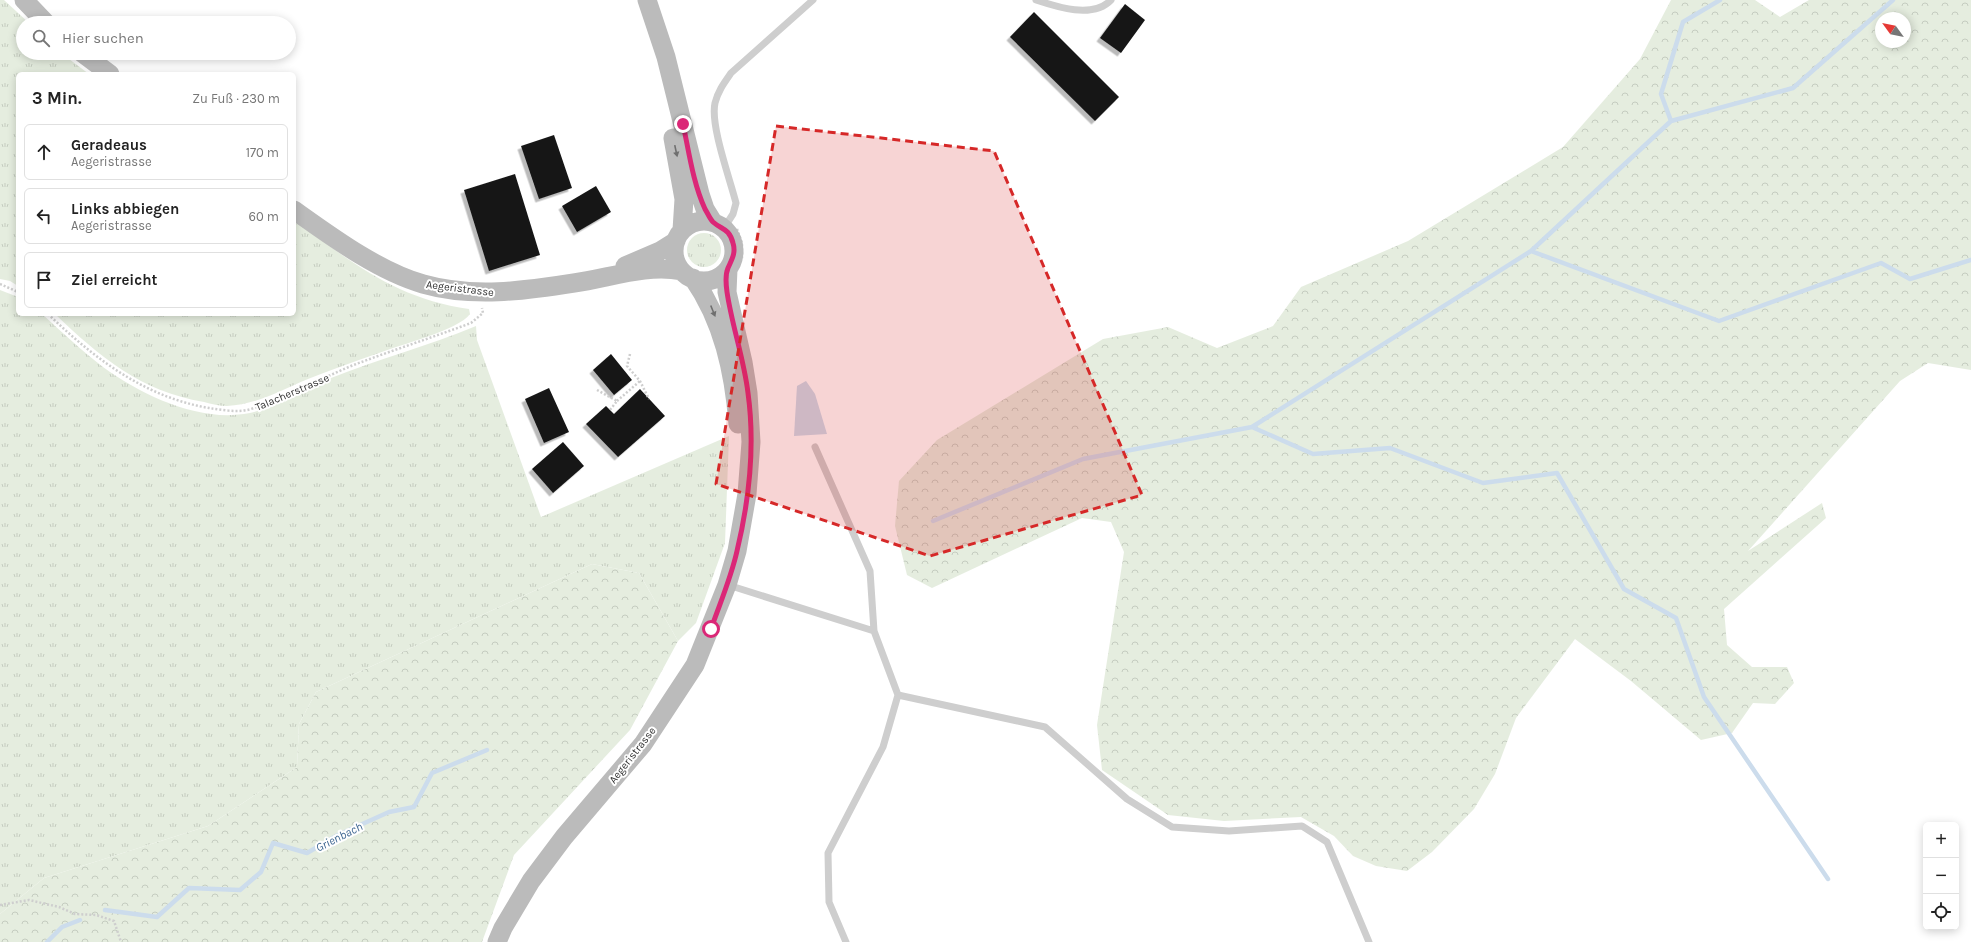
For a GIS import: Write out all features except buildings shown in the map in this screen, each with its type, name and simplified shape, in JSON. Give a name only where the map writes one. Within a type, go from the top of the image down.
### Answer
[{"type":"main road","points":[[24,0],[39,16]]},
{"type":"main road","name":"Aegeristrasse","points":[[497,942],[503,928],[531,881],[564,838],[643,744],[695,665],[727,585],[737,551],[747,494],[750,424],[748,393],[743,362],[727,292],[734,268],[734,252],[730,235],[722,223],[705,209],[666,57],[649,8]]},
{"type":"main road","name":"Aegeristrasse","points":[[649,8],[656,57],[684,199],[679,235],[674,247],[675,260],[710,304],[726,348],[734,383],[741,460],[741,499],[737,551]]},
{"type":"main road","points":[[91,60],[107,72]]},
{"type":"main road","name":"Aegeristrasse","points":[[296,211],[339,242],[396,273],[423,284],[479,292],[538,289],[596,278],[650,270],[668,269],[699,280],[714,279],[734,268]]},
{"type":"main road","name":"Aegeristrasse","points":[[596,278],[647,257],[696,222],[722,223]]},
{"type":"lane","points":[[722,223],[735,210],[736,203],[715,124],[714,105],[720,87],[731,74],[813,0]]},
{"type":"lane","points":[[1036,0],[1067,9],[1096,9],[1106,5],[1111,0]]},
{"type":"lane","points":[[815,447],[870,571],[874,632],[898,695],[883,747],[828,853],[829,902],[846,942]]},
{"type":"lane","points":[[727,585],[874,632]]},
{"type":"lane","points":[[898,695],[1045,728],[1127,799],[1172,827],[1229,831],[1302,826],[1327,842],[1369,942]]},
{"type":"path","points":[[722,223],[738,231],[742,243],[734,268]]},
{"type":"path","points":[[0,284],[16,291]]},
{"type":"path","name":"Talacherstrasse","points":[[50,316],[98,358],[122,375],[148,389],[186,404],[225,411],[250,409],[352,366],[471,323],[483,313],[479,292]]},
{"type":"path","points":[[630,354],[627,366],[640,381],[649,399]]},
{"type":"path","points":[[610,410],[617,401],[640,381]]},
{"type":"path","points":[[597,390],[617,401]]},
{"type":"path","points":[[0,905],[29,900],[59,907],[75,914],[96,914],[114,921],[121,942]]},
{"type":"highlighted area","points":[[776,126],[994,151],[1142,495],[930,556],[716,484]]},
{"type":"green space","points":[[0,0],[4,0],[21,16],[16,16],[16,60],[70,60],[86,72],[16,72],[16,285],[10,281],[0,279]]},
{"type":"green space","points":[[1671,0],[1755,0],[1780,17],[1809,0],[1971,0],[1971,370],[1928,363],[1900,381],[1748,551],[1822,503],[1826,518],[1724,609],[1727,645],[1752,667],[1787,667],[1794,683],[1775,704],[1753,703],[1732,733],[1701,740],[1631,681],[1575,639],[1516,718],[1495,774],[1474,809],[1432,852],[1407,871],[1376,866],[1353,856],[1334,836],[1301,817],[1224,821],[1168,815],[1102,770],[1097,725],[1124,552],[1111,522],[1082,518],[932,588],[907,575],[895,526],[899,481],[937,440],[1103,339],[1168,327],[1217,348],[1273,326],[1301,287],[1408,241],[1563,147],[1640,59]]},
{"type":"green space","points":[[296,221],[355,264],[376,276],[419,297],[443,304],[469,309],[470,314],[464,320],[442,331],[334,369],[258,400],[227,406],[181,397],[160,390],[141,381],[105,358],[57,316],[296,316]]},
{"type":"green space","points":[[704,233],[716,238],[721,250],[716,262],[704,267],[692,262],[687,250],[692,238]]},
{"type":"green space","points":[[0,290],[16,296],[16,316],[44,316],[95,361],[118,377],[170,404],[207,414],[226,415],[255,412],[277,404],[331,378],[476,326],[477,340],[541,517],[729,436],[725,543],[696,623],[678,641],[639,573],[592,564],[316,692],[299,724],[297,767],[208,826],[44,878],[0,914]]},
{"type":"green space","points":[[592,564],[639,573],[678,641],[630,730],[514,855],[482,942],[0,942],[0,914],[44,878],[208,826],[297,767],[299,724],[316,692]]},
{"type":"water","points":[[806,381],[815,394],[827,434],[794,436],[797,386]]},
{"type":"waterway","points":[[1671,121],[1661,94],[1683,22],[1720,0]]},
{"type":"waterway","points":[[1531,251],[1671,121],[1793,88],[1893,0]]},
{"type":"waterway","points":[[933,521],[1083,459],[1252,427],[1531,251],[1719,321],[1881,263],[1910,279],[1971,260]]},
{"type":"waterway","points":[[1252,427],[1313,454],[1390,448],[1483,483],[1557,473],[1624,589],[1676,618],[1704,697],[1828,879]]},
{"type":"waterway","name":"Grienbach","points":[[105,910],[157,917],[189,888],[240,890],[261,872],[273,843],[307,853],[338,835],[389,812],[414,807],[432,773],[487,750]]},
{"type":"waterway","name":"Grienbach","points":[[47,942],[62,927],[80,920]]},
{"type":"route","points":[[683,124],[694,173],[705,209],[713,222],[719,224],[730,235],[733,243],[734,252],[728,269],[726,283],[748,393],[751,442],[747,494],[737,551],[727,585],[711,629]]}]
